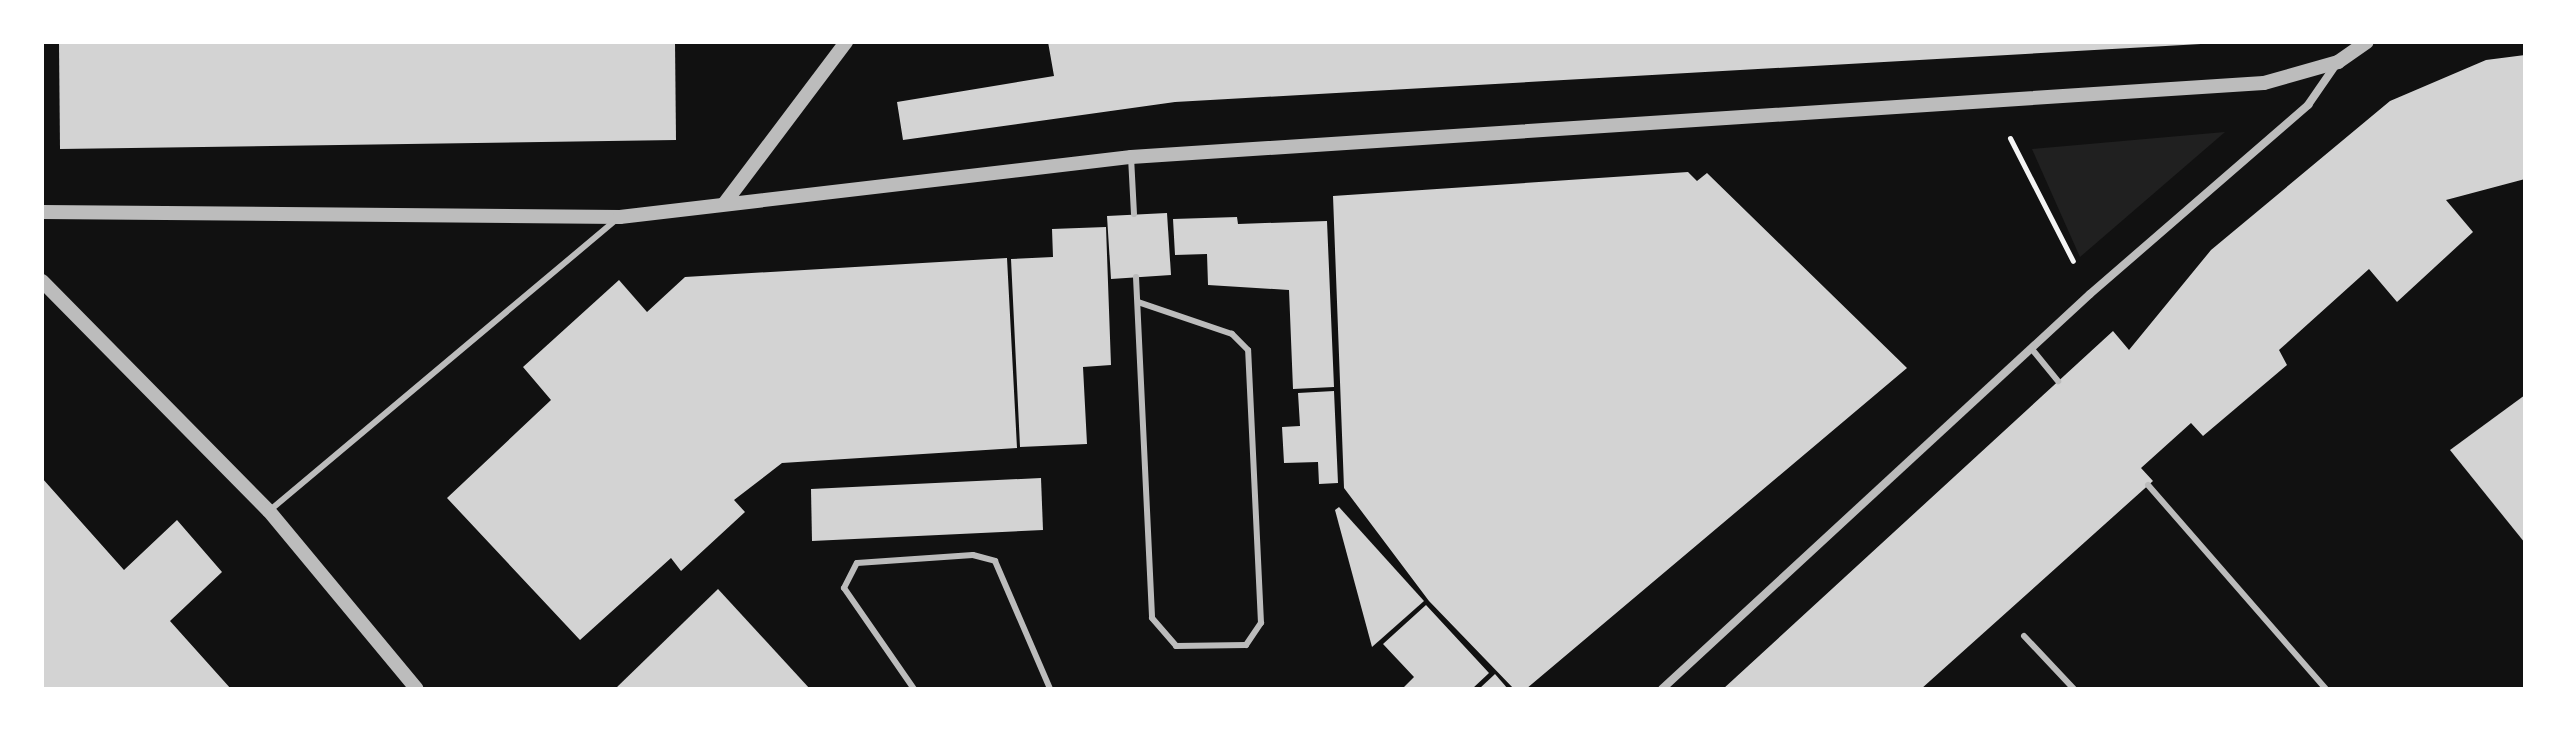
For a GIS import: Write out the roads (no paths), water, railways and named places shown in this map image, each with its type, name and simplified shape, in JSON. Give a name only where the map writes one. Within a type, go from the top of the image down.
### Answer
[{"type":"street","points":[[724,204],[846,42]]},
{"type":"street","points":[[42,212],[620,217],[1131,157],[1993,106],[2264,83],[2338,62],[2367,42]]},
{"type":"street","points":[[1662,689],[2090,294],[2308,105],[2338,62]]},
{"type":"street","points":[[42,281],[269,511],[417,689]]},
{"type":"lane","points":[[1131,157],[1134,214]]},
{"type":"lane","points":[[269,511],[620,217]]},
{"type":"lane","points":[[1136,277],[1152,618],[1176,646],[1246,645],[1261,623],[1248,350],[1232,334],[1138,302]]},
{"type":"lane","points":[[2031,348],[2058,381]]},
{"type":"lane","points":[[2148,485],[2326,689]]},
{"type":"lane","points":[[914,689],[844,588],[857,563],[973,555],[995,561],[1050,689]]},
{"type":"lane","points":[[2024,636],[2074,689]]}]
